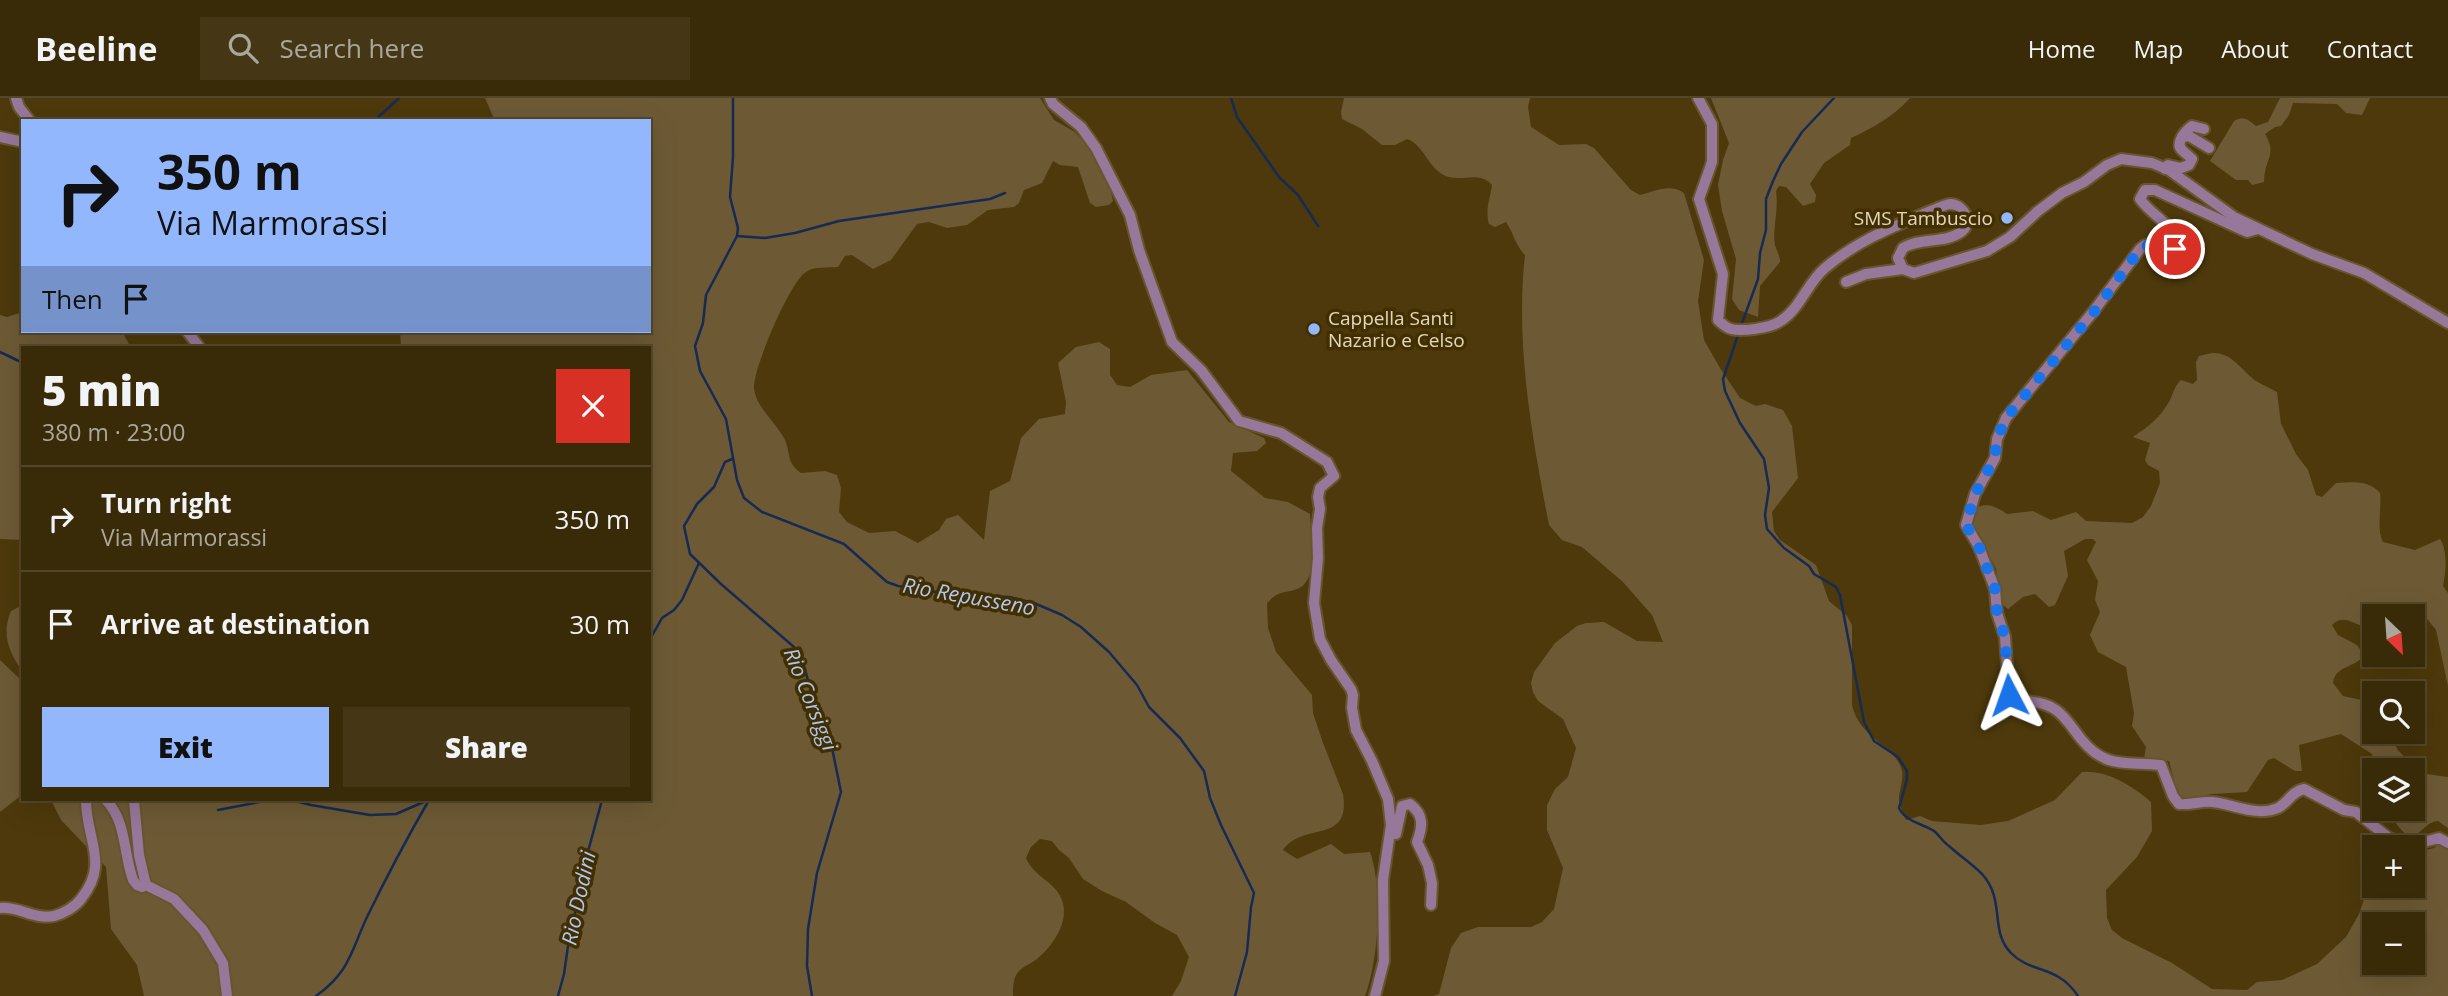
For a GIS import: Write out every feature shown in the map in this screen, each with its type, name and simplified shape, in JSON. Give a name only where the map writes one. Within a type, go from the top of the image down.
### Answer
[{"type":"street","points":[[16,98],[28,119]]},
{"type":"street","points":[[1050,98],[1081,127],[1096,148],[1130,215],[1139,250],[1172,342],[1201,370],[1239,421],[1281,433],[1327,462],[1334,476],[1320,488],[1318,497],[1320,509],[1315,587],[1316,617],[1320,639],[1351,689],[1356,730],[1388,799],[1391,825],[1383,880],[1384,961],[1376,996]]},
{"type":"street","points":[[1699,98],[1712,124],[1712,162],[1699,199],[1723,274],[1718,320],[1730,329],[1762,328],[1779,322],[1793,309],[1823,270],[1872,236],[1940,207],[1951,204],[1961,208],[1966,220],[1962,232],[1950,237],[1917,241],[1903,248],[1898,258],[1903,270]]},
{"type":"street","points":[[2165,169],[2168,165],[2185,167],[2191,163],[2190,156],[2179,147],[2182,137],[2192,126],[2204,129]]},
{"type":"street","points":[[2182,137],[2189,136],[2209,148]]},
{"type":"street","points":[[0,137],[21,142]]},
{"type":"street","points":[[1846,282],[1866,274],[1903,270],[1908,273],[1923,272],[1987,251],[2010,236],[2062,193],[2121,159],[2152,163],[2165,169],[2215,205],[2258,229],[2343,267],[2364,273],[2448,323]]},
{"type":"street","points":[[2258,229],[2247,232],[2155,190],[2145,190],[2140,199],[2146,208],[2172,230],[2179,244],[2175,249],[2145,245],[2140,249],[2094,312],[2006,418],[1997,439],[1995,458],[1975,494],[1966,525],[1979,547],[1995,589],[1997,613],[2005,637],[2009,695],[2017,700],[2036,701],[2055,709],[2082,741],[2109,760],[2122,764],[2161,765],[2179,804],[2191,805],[2209,801],[2244,810],[2271,809],[2280,807],[2297,790],[2304,789],[2344,810],[2356,812],[2389,838],[2409,846],[2439,838],[2448,843]]},
{"type":"street","points":[[0,908],[7,907],[37,917],[55,916],[76,906],[94,884],[96,855],[86,815],[86,801]]},
{"type":"street","points":[[107,801],[115,811],[124,835],[136,885],[146,885],[174,900],[202,930],[223,962],[227,996]]},
{"type":"street","points":[[134,801],[138,845],[146,885]]},
{"type":"street","points":[[1387,860],[1395,844],[1402,806],[1410,804],[1419,811],[1422,824],[1418,842],[1429,865],[1431,905]]},
{"type":"shaded area","points":[[485,98],[1040,98],[1054,120],[1075,132],[1097,156],[1110,187],[1113,201],[1109,205],[1096,207],[1090,203],[1078,167],[1060,165],[1053,161],[1042,183],[1024,190],[1019,203],[1014,207],[988,210],[967,225],[947,228],[929,222],[917,224],[891,260],[873,269],[852,255],[845,256],[838,267],[809,270],[799,279],[773,327],[755,379],[756,396],[785,440],[791,462],[796,469],[801,473],[825,471],[837,475],[841,488],[839,512],[847,522],[869,533],[895,531],[918,543],[939,530],[946,519],[958,515],[984,540],[990,491],[1010,481],[1021,438],[1039,419],[1065,414],[1066,402],[1058,363],[1076,347],[1099,342],[1110,349],[1110,375],[1117,385],[1130,387],[1151,375],[1187,370],[1229,422],[1264,438],[1266,443],[1257,451],[1233,453],[1231,471],[1265,498],[1288,502],[1310,514],[1312,556],[1309,577],[1297,589],[1278,594],[1267,603],[1268,628],[1276,652],[1312,695],[1313,713],[1343,794],[1344,810],[1340,820],[1333,826],[1302,836],[1283,850],[1297,859],[1331,844],[1344,854],[1370,852],[1377,885],[1378,924],[1374,963],[1365,996],[1172,996],[1181,981],[1189,957],[1177,935],[1126,902],[1083,879],[1069,858],[1052,841],[1040,839],[1031,847],[1026,858],[1034,870],[1058,892],[1064,906],[1064,914],[1059,931],[1049,947],[1017,973],[1013,996],[144,996],[137,965],[111,929],[106,867],[61,820],[52,801],[651,801],[651,346],[401,346],[400,333],[651,333],[651,119],[494,119]]},
{"type":"shaded area","points":[[1344,98],[1530,98],[1528,107],[1531,127],[1559,145],[1586,144],[1594,148],[1631,190],[1640,195],[1668,188],[1684,193],[1704,260],[1698,301],[1704,340],[1740,398],[1756,406],[1765,404],[1783,410],[1792,426],[1798,478],[1772,512],[1774,531],[1780,540],[1816,565],[1829,601],[1847,616],[1852,625],[1852,705],[1862,726],[1898,762],[1902,771],[1899,799],[1906,820],[1920,816],[1932,821],[1981,825],[2008,821],[2055,800],[2082,772],[2110,776],[2128,785],[2151,802],[2152,831],[2137,857],[2106,890],[2107,918],[2112,930],[2122,938],[2172,963],[2212,989],[2247,990],[2257,982],[2282,980],[2317,964],[2346,937],[2364,898],[2425,898],[2425,850],[2434,848],[2448,836],[2448,996],[1433,996],[1439,994],[1451,948],[1461,933],[1478,927],[1531,927],[1542,922],[1554,909],[1563,868],[1547,830],[1547,805],[1555,789],[1568,777],[1576,748],[1563,719],[1538,701],[1533,692],[1531,683],[1534,672],[1555,643],[1577,626],[1586,623],[1604,622],[1637,641],[1663,642],[1652,615],[1623,582],[1582,547],[1562,540],[1549,525],[1527,390],[1522,322],[1525,255],[1506,222],[1495,227],[1489,224],[1488,209],[1492,185],[1482,178],[1455,178],[1442,174],[1413,142],[1407,139],[1395,145],[1382,145],[1362,129],[1342,119]]},
{"type":"shaded area","points":[[1711,98],[1910,98],[1883,121],[1851,138],[1850,145],[1824,163],[1810,184],[1816,195],[1815,202],[1803,206],[1786,187],[1779,186],[1776,191],[1774,239],[1780,262],[1760,286],[1758,317],[1739,310],[1732,299],[1736,259],[1722,211],[1718,185],[1729,143]]},
{"type":"shaded area","points":[[2280,98],[2370,98],[2362,115],[2346,113],[2337,104],[2293,103],[2281,126],[2265,134],[2270,153],[2264,182],[2252,185],[2248,180],[2236,180],[2210,161],[2234,121],[2243,118],[2256,126],[2268,122]]},
{"type":"shaded area","points":[[21,313],[21,333],[123,333],[130,346],[21,346],[21,540],[0,539],[0,315],[7,317]]},
{"type":"shaded area","points":[[2212,353],[2225,355],[2256,381],[2277,392],[2281,424],[2296,454],[2308,470],[2316,495],[2322,497],[2336,483],[2371,486],[2380,493],[2380,531],[2383,542],[2415,550],[2440,539],[2443,544],[2446,561],[2443,586],[2448,593],[2448,686],[2436,630],[2426,618],[2426,604],[2362,604],[2362,626],[2343,620],[2332,625],[2338,635],[2357,645],[2362,652],[2362,657],[2338,673],[2333,683],[2343,696],[2362,700],[2362,744],[2395,744],[2405,758],[2373,758],[2372,754],[2341,734],[2299,745],[2302,771],[2295,771],[2274,758],[2268,760],[2247,792],[2182,798],[2178,796],[2169,761],[2144,759],[2146,747],[2132,726],[2134,713],[2126,667],[2098,652],[2090,635],[2100,612],[2095,600],[2098,581],[2087,560],[2096,542],[2093,539],[2085,539],[2064,551],[2068,576],[2055,605],[2049,607],[2035,594],[2023,597],[2008,609],[2003,605],[1996,569],[1973,525],[1978,507],[1990,505],[2007,514],[2033,511],[2051,520],[2076,512],[2086,521],[2132,523],[2143,517],[2151,506],[2160,483],[2159,471],[2145,460],[2150,443],[2133,437],[2160,415],[2181,380],[2193,384],[2197,380],[2196,362],[2199,356]]},
{"type":"shaded area","points":[[21,606],[21,669],[8,643],[7,628],[11,611]]},
{"type":"shaded area","points":[[0,660],[21,680],[21,796],[0,812]]},
{"type":"shaded area","points":[[2425,774],[2448,777],[2448,828],[2438,821],[2415,835],[2407,835],[2395,822],[2425,821]]},
{"type":"waterway","points":[[376,119],[399,98]]},
{"type":"waterway","name":"Rio Repusseno","points":[[733,98],[730,197],[738,228],[737,236],[706,295],[703,323],[695,346],[700,371],[726,419],[737,480],[744,498],[762,512],[844,544],[887,582],[961,596],[1009,597],[1034,603],[1081,627],[1109,652],[1137,685],[1149,707],[1180,738],[1204,771],[1210,798],[1221,825],[1254,893],[1247,952],[1235,996]]},
{"type":"waterway","points":[[1231,98],[1237,117],[1279,177],[1298,195],[1318,226]]},
{"type":"waterway","points":[[1741,326],[1758,279],[1760,253],[1766,230],[1766,199],[1773,181],[1802,132],[1834,98]]},
{"type":"waterway","points":[[737,236],[765,238],[839,221],[990,199],[1005,193]]},
{"type":"waterway","points":[[1739,332],[1723,379],[1725,391],[1740,423],[1764,459],[1769,488],[1765,515],[1767,529],[1784,548],[1809,566],[1814,574],[1836,587],[1840,595],[1864,722],[1874,741],[1898,757],[1907,771],[1899,808],[1910,819],[1934,831],[1982,874],[1994,894],[1998,925],[2004,944],[2011,953],[2019,960],[2061,979],[2078,996]]},
{"type":"waterway","points":[[0,352],[21,362]]},
{"type":"waterway","name":"Rio Corsiggi","points":[[732,459],[725,462],[714,487],[697,504],[684,526],[690,554],[794,647],[802,659],[815,705],[829,733],[841,792],[817,873],[808,929],[807,966],[812,996]]},
{"type":"waterway","name":"Rio Dodini","points":[[651,637],[662,618],[682,600],[699,563]]},
{"type":"waterway","points":[[218,810],[265,801]]},
{"type":"waterway","points":[[295,801],[370,815],[396,814],[426,801]]},
{"type":"waterway","points":[[316,996],[328,987],[349,959],[382,886],[428,801]]},
{"type":"waterway","name":"Rio Dodini","points":[[558,996],[577,892],[602,801]]},
{"type":"place","name":"SMS Tambuscio","points":[[2007,218]]},
{"type":"place","name":"Cappella Santi Nazario e Celso","points":[[1314,329]]},
{"type":"route","points":[[2009,695],[2005,637],[1997,613],[1995,589],[1979,547],[1966,525],[1975,494],[1995,458],[1997,439],[2006,418],[2094,312],[2129,262],[2145,245],[2175,249]]}]
